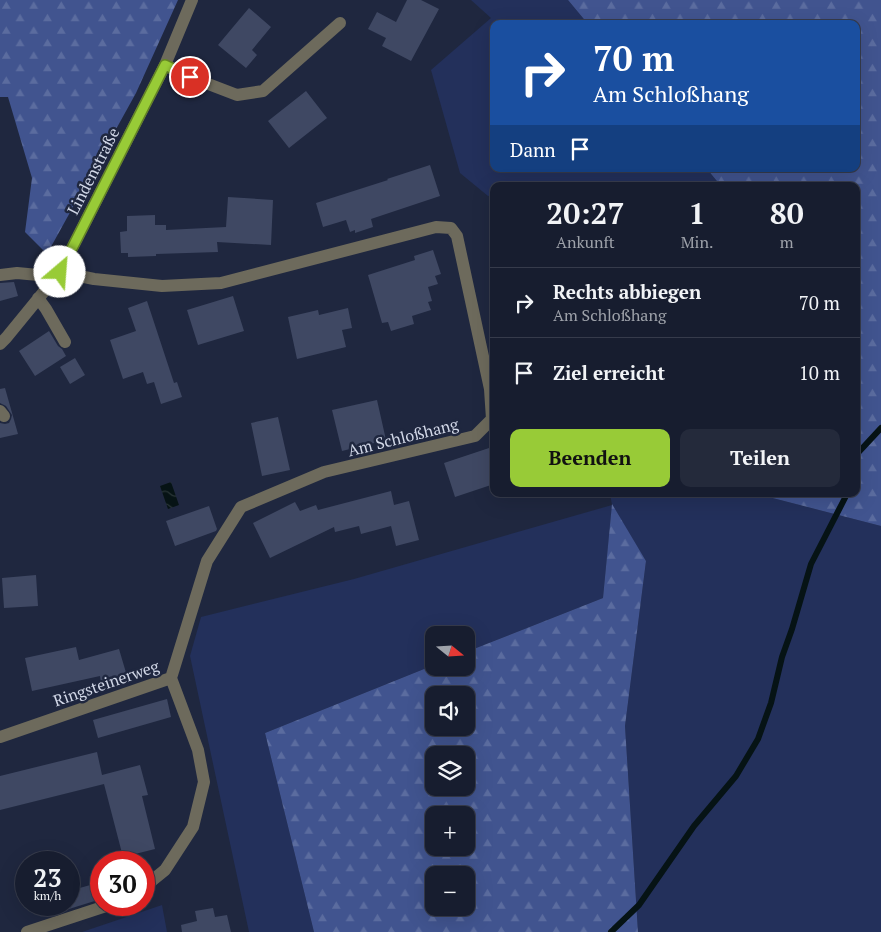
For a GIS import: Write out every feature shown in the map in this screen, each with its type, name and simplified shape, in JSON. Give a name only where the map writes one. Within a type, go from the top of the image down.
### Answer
[{"type":"street","name":"Lindenstraße","points":[[0,344],[60,272],[165,65],[192,0]]},
{"type":"street","points":[[165,65],[237,95],[263,91],[340,23]]},
{"type":"street","name":"Am Schloßhang","points":[[60,272],[94,279],[162,286],[220,283],[436,227],[451,228],[457,236],[490,389]]},
{"type":"street","points":[[0,275],[17,273],[38,275],[49,284]]},
{"type":"street","points":[[38,298],[65,342]]},
{"type":"street","name":"Am Schloßhang","points":[[171,678],[206,561],[241,507],[324,472],[475,436],[490,421]]},
{"type":"street","name":"Ringsteinerweg","points":[[0,737],[171,678],[198,750],[204,782],[193,827],[165,870],[155,878]]},
{"type":"street","points":[[27,932],[90,911]]},
{"type":"shaded area","points":[[471,0],[568,0],[585,20],[490,20],[490,172],[709,172],[718,182],[490,182],[490,196],[488,196],[460,173],[431,70],[491,18]]},
{"type":"shaded area","points":[[611,497],[769,497],[881,526],[881,932],[638,932],[625,726],[646,561],[612,506],[603,598],[475,648],[475,626],[425,626],[425,669],[265,733],[314,932],[249,932],[190,656],[201,617],[354,579],[612,505]]},
{"type":"shaded area","points":[[162,905],[167,932],[82,932],[129,916],[155,916],[155,907]]},
{"type":"green space","points":[[0,0],[178,0],[136,93],[47,254],[25,232],[32,178],[8,97],[0,97]]},
{"type":"green space","points":[[568,0],[881,0],[881,526],[769,497],[860,497],[860,182],[718,182],[709,172],[860,172],[860,20],[585,20]]},
{"type":"green space","points":[[612,504],[646,561],[625,726],[638,932],[314,932],[265,733],[425,669],[425,676],[475,676],[475,648],[603,598]]},
{"type":"water","points":[[171,482],[179,505],[168,509],[160,486]]},
{"type":"building","points":[[407,0],[421,0],[439,9],[411,61],[382,46],[386,38],[368,29],[377,12],[396,22]]},
{"type":"building","points":[[249,8],[271,27],[252,50],[257,55],[246,68],[218,45]]},
{"type":"building","points":[[306,91],[327,118],[289,148],[268,121]]},
{"type":"building","points":[[430,165],[440,196],[371,219],[373,227],[355,233],[355,230],[350,232],[346,220],[323,227],[316,203]]},
{"type":"building","points":[[228,197],[273,200],[271,245],[217,242],[218,252],[128,257],[128,253],[121,253],[120,232],[127,231],[127,216],[155,215],[155,225],[166,225],[166,230],[226,227]]},
{"type":"building","points":[[433,250],[441,274],[435,276],[438,284],[428,287],[432,301],[428,302],[431,310],[412,316],[414,324],[391,331],[388,322],[382,323],[368,275],[415,260],[414,256]]},
{"type":"building","points":[[14,282],[18,296],[0,301],[0,283]]},
{"type":"building","points":[[233,296],[244,331],[198,345],[187,310]]},
{"type":"building","points":[[147,301],[174,383],[177,382],[182,397],[161,404],[154,382],[147,384],[143,372],[123,379],[110,340],[136,331],[128,308]]},
{"type":"building","points":[[348,308],[352,328],[342,330],[346,347],[297,359],[288,317],[318,310],[319,315]]},
{"type":"building","points":[[49,331],[66,356],[35,376],[19,351]]},
{"type":"building","points":[[75,358],[85,375],[70,384],[60,367]]},
{"type":"building","points":[[5,388],[18,434],[0,438],[0,423],[9,423],[12,415],[6,406],[0,403],[0,389]]},
{"type":"building","points":[[377,400],[386,440],[342,451],[332,410]]},
{"type":"building","points":[[278,417],[290,470],[262,476],[251,423]]},
{"type":"building","points":[[489,448],[490,485],[455,497],[444,463]]},
{"type":"building","points":[[391,491],[394,505],[409,501],[419,540],[396,546],[391,526],[361,534],[359,526],[335,532],[334,527],[270,558],[253,523],[295,502],[300,511],[316,505],[318,510]]},
{"type":"building","points":[[209,506],[217,529],[216,531],[175,546],[166,521]]},
{"type":"building","points":[[36,575],[38,606],[4,608],[2,578]]},
{"type":"building","points":[[76,647],[79,660],[119,649],[127,676],[101,683],[100,676],[32,691],[25,658]]},
{"type":"building","points":[[167,699],[171,717],[98,738],[93,720]]},
{"type":"building","points":[[97,752],[102,775],[140,765],[148,795],[142,796],[155,849],[147,851],[121,851],[104,784],[0,810],[0,776]]},
{"type":"building","points":[[90,885],[90,902],[80,906],[80,888]]},
{"type":"building","points":[[213,908],[215,917],[227,915],[231,932],[182,932],[181,925],[197,921],[195,911]]},
{"type":"waterway","points":[[860,451],[881,428]]},
{"type":"waterway","points":[[611,932],[639,905],[694,826],[736,776],[758,739],[771,703],[782,657],[811,564],[845,497]]},
{"type":"route","points":[[60,272],[165,65],[190,77]]}]
